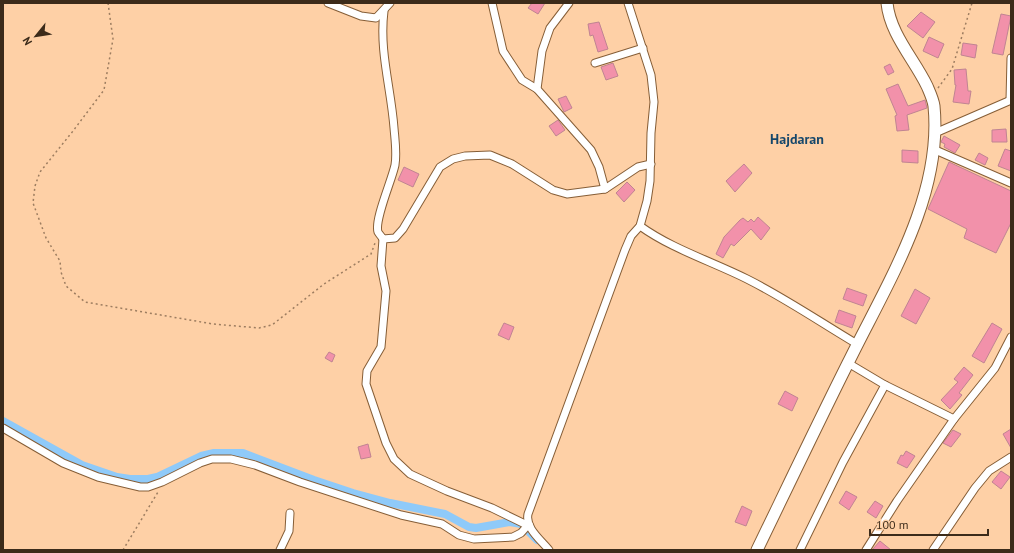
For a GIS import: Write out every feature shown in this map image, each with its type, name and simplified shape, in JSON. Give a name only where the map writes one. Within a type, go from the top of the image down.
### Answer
[{"type":"main road","points":[[757,550],[912,233],[927,183],[935,133],[934,104],[892,26],[887,3]]},
{"type":"street","points":[[328,3],[361,16],[376,18],[390,3]]},
{"type":"street","points":[[492,3],[503,50],[522,80],[537,89],[591,150],[599,167],[605,189]]},
{"type":"street","points":[[537,89],[542,51],[550,28],[569,3]]},
{"type":"street","points":[[526,528],[527,518],[531,506],[625,250],[631,236],[640,226],[650,181],[651,133],[654,102],[653,85],[643,48],[628,3]]},
{"type":"street","points":[[384,11],[382,32],[383,55],[393,115],[396,153],[390,183],[379,216],[378,232],[383,240],[381,266],[386,291],[381,347],[367,371],[366,384],[386,443],[394,459],[410,474],[447,491],[492,508],[526,528],[549,550]]},
{"type":"street","points":[[595,63],[643,48]]},
{"type":"street","points":[[935,133],[1011,100],[1011,58]]},
{"type":"street","points":[[933,149],[1011,183]]},
{"type":"street","points":[[383,240],[395,238],[399,234],[411,218],[440,167],[459,157],[490,155],[512,164],[553,190],[567,194],[605,189],[638,167],[651,164]]},
{"type":"street","points":[[640,226],[654,236],[777,294],[857,344]]},
{"type":"street","points":[[866,550],[897,501],[954,418],[995,368],[1011,337]]},
{"type":"street","points":[[848,363],[885,385],[954,418]]},
{"type":"street","points":[[800,550],[843,462],[885,385]]},
{"type":"street","points":[[3,428],[63,462],[98,477],[140,487],[162,482],[200,463],[212,459],[231,459],[255,465],[300,482],[401,515],[442,524],[459,535],[474,539],[512,537],[526,528]]},
{"type":"street","points":[[933,550],[989,470],[1011,457]]},
{"type":"street","points":[[280,550],[289,531],[290,513]]},
{"type":"path","points":[[108,3],[113,39],[104,90],[73,132],[40,172],[35,186],[33,203],[46,238],[60,262],[61,272],[66,286],[74,294],[85,302],[213,324],[259,328],[266,327],[277,322],[324,284],[371,254],[378,232]]},
{"type":"path","points":[[931,96],[952,69],[972,3]]},
{"type":"path","points":[[123,550],[156,496],[162,482]]},
{"type":"building","points":[[532,3],[545,3],[538,14],[528,8]]},
{"type":"building","points":[[921,12],[935,22],[923,38],[907,26]]},
{"type":"building","points":[[1001,14],[1011,16],[1003,55],[992,53]]},
{"type":"building","points":[[599,22],[608,49],[598,52],[593,35],[590,36],[588,24]]},
{"type":"building","points":[[929,37],[944,44],[938,58],[923,51]]},
{"type":"building","points":[[963,43],[977,45],[975,58],[961,55]]},
{"type":"building","points":[[613,63],[618,76],[606,80],[601,67]]},
{"type":"building","points":[[890,64],[894,72],[888,75],[884,67]]},
{"type":"building","points":[[966,69],[968,91],[971,91],[969,104],[953,102],[956,85],[954,70]]},
{"type":"building","points":[[898,84],[908,106],[925,100],[927,108],[907,115],[909,130],[897,131],[895,116],[897,115],[886,89]]},
{"type":"building","points":[[566,96],[572,108],[564,112],[558,99]]},
{"type":"building","points":[[558,120],[565,130],[556,136],[549,126]]},
{"type":"building","points":[[1006,129],[1007,142],[992,142],[992,130]]},
{"type":"building","points":[[944,136],[960,145],[955,153],[944,147],[945,144],[941,142]]},
{"type":"building","points":[[1005,149],[1011,151],[1011,171],[998,166]]},
{"type":"building","points":[[902,150],[918,151],[918,163],[902,162]]},
{"type":"building","points":[[979,153],[988,158],[985,165],[975,160]]},
{"type":"building","points":[[949,162],[1011,191],[1011,223],[996,253],[964,238],[967,229],[928,209]]},
{"type":"building","points":[[744,164],[752,173],[735,192],[726,181]]},
{"type":"building","points":[[404,167],[419,174],[413,187],[398,180]]},
{"type":"building","points":[[627,182],[635,190],[624,202],[616,193]]},
{"type":"building","points":[[758,217],[770,228],[761,240],[751,229],[734,246],[731,244],[723,258],[716,254],[724,237],[740,220],[743,218],[748,222],[751,219],[754,222]]},
{"type":"building","points":[[847,288],[867,295],[863,306],[843,299]]},
{"type":"building","points":[[915,289],[930,298],[916,324],[901,316]]},
{"type":"building","points":[[839,310],[856,316],[852,328],[835,322]]},
{"type":"building","points":[[504,323],[514,327],[509,340],[498,335]]},
{"type":"building","points":[[992,323],[1002,329],[984,363],[972,356]]},
{"type":"building","points":[[329,352],[335,355],[332,362],[325,358]]},
{"type":"building","points":[[964,367],[973,375],[959,393],[962,395],[950,409],[941,400],[958,382],[954,379]]},
{"type":"building","points":[[785,391],[798,398],[792,411],[778,404]]},
{"type":"building","points":[[1011,429],[1011,448],[1003,434]]},
{"type":"building","points":[[953,430],[961,434],[951,447],[943,443]]},
{"type":"building","points":[[368,444],[371,457],[361,459],[358,447]]},
{"type":"building","points":[[906,451],[915,456],[907,468],[897,463],[901,455],[903,456]]},
{"type":"building","points":[[1001,471],[1010,477],[1001,489],[992,482]]},
{"type":"building","points":[[846,491],[857,497],[849,510],[839,503]]},
{"type":"building","points":[[875,501],[883,506],[876,518],[867,512]]},
{"type":"building","points":[[742,506],[752,511],[746,526],[735,522]]},
{"type":"building","points":[[880,541],[891,550],[872,550]]},
{"type":"waterway","points":[[3,421],[82,465],[117,477],[148,479],[157,477],[201,456],[214,453],[243,453],[353,493],[390,503],[445,514],[469,527],[476,528],[510,522],[521,524],[537,540]]},
{"type":"district","name":"Hajdaran","points":[[797,139]]}]
